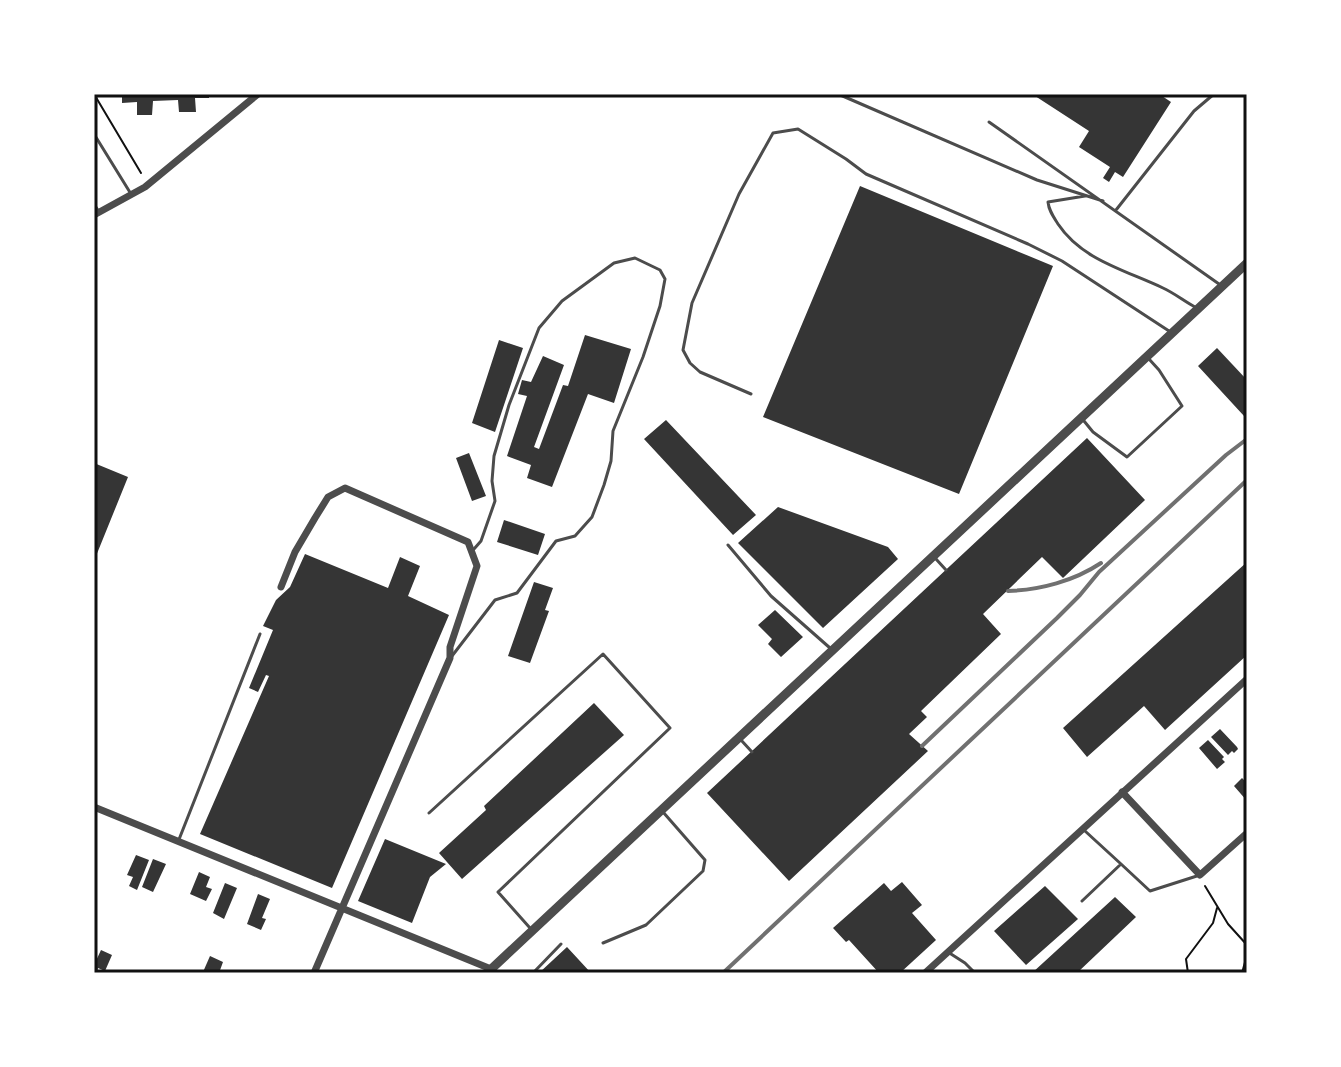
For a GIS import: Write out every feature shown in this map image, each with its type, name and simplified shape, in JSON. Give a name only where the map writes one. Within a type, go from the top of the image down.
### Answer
[{"type":"street","points":[[96,210],[131,194],[157,177],[258,94]]},
{"type":"street","points":[[94,807],[489,971],[1247,263]]},
{"type":"street","points":[[281,587],[295,552],[328,497],[345,488],[468,542],[477,566],[450,647],[450,658],[314,973]]},
{"type":"street","points":[[925,973],[1247,679]]},
{"type":"street","points":[[1122,792],[1200,875],[1247,833]]},
{"type":"lane","points":[[838,94],[1037,180],[1103,201]]},
{"type":"lane","points":[[1116,210],[1194,111],[1214,94]]},
{"type":"lane","points":[[989,122],[1222,286]]},
{"type":"lane","points":[[751,394],[700,372],[690,363],[683,350],[692,303],[739,194],[773,133],[798,129],[866,174],[1062,261],[1172,333]]},
{"type":"lane","points":[[94,134],[131,194]]},
{"type":"lane","points":[[1086,196],[1048,202],[1049,211],[1066,235],[1081,249],[1120,270],[1164,288],[1198,309]]},
{"type":"lane","points":[[450,658],[495,600],[517,593],[556,541],[575,536],[592,517],[611,461],[613,431],[660,306],[665,279],[660,270],[635,258],[614,263],[562,301],[539,328],[509,405],[494,456],[492,481],[495,501],[481,541],[472,552]]},
{"type":"lane","points":[[1082,418],[1092,430],[1127,457],[1182,406],[1147,356]]},
{"type":"lane","points":[[728,545],[771,596],[833,650]]},
{"type":"lane","points":[[933,556],[946,570]]},
{"type":"lane","points":[[178,842],[260,634]]},
{"type":"lane","points":[[429,813],[603,654],[670,728],[498,892],[532,931]]},
{"type":"lane","points":[[739,738],[752,752]]},
{"type":"lane","points":[[603,943],[646,925],[703,871],[705,860],[661,810]]},
{"type":"lane","points":[[1083,828],[1150,891],[1200,875]]},
{"type":"lane","points":[[1082,901],[1121,864]]},
{"type":"lane","points":[[533,973],[561,944]]},
{"type":"lane","points":[[948,952],[975,973]]},
{"type":"path","points":[[94,94],[141,173]]},
{"type":"path","points":[[1205,886],[1228,924],[1247,945]]},
{"type":"path","points":[[1188,973],[1186,959],[1213,923],[1217,908]]},
{"type":"path","points":[[1242,973],[1247,955]]},
{"type":"building","points":[[122,94],[209,94],[209,98],[195,98],[196,112],[179,112],[178,100],[153,101],[152,115],[137,115],[137,102],[122,103]]},
{"type":"building","points":[[1032,94],[1159,94],[1171,102],[1123,177],[1115,172],[1109,182],[1103,178],[1110,167],[1079,147],[1089,131]]},
{"type":"building","points":[[860,186],[1053,266],[959,494],[763,417]]},
{"type":"building","points":[[585,335],[631,349],[614,403],[588,394],[552,487],[527,478],[531,465],[507,456],[527,396],[518,394],[522,380],[531,382],[543,356],[564,365],[534,447],[539,449],[563,385],[568,386]]},
{"type":"building","points":[[499,340],[523,348],[495,432],[472,423]]},
{"type":"building","points":[[1217,348],[1247,380],[1247,413],[1244,416],[1198,366]]},
{"type":"building","points":[[666,420],[756,515],[733,535],[644,439]]},
{"type":"building","points":[[1087,438],[1145,500],[1063,578],[1042,557],[983,614],[1001,634],[921,711],[927,717],[909,734],[928,751],[789,881],[707,793]]},
{"type":"building","points":[[469,453],[486,496],[472,501],[456,458]]},
{"type":"building","points":[[94,463],[128,477],[94,561]]},
{"type":"building","points":[[778,507],[888,547],[898,559],[823,628],[738,543]]},
{"type":"building","points":[[504,520],[545,534],[538,555],[497,542]]},
{"type":"building","points":[[305,554],[388,588],[400,557],[420,566],[408,596],[449,615],[332,888],[200,834],[269,676],[266,675],[258,692],[249,688],[273,630],[263,626],[276,600],[290,587]]},
{"type":"building","points":[[1247,562],[1247,655],[1165,730],[1144,706],[1087,757],[1063,728]]},
{"type":"building","points":[[534,582],[553,588],[545,610],[549,611],[530,663],[508,656]]},
{"type":"building","points":[[775,610],[803,637],[781,657],[768,644],[772,639],[758,625]]},
{"type":"building","points":[[594,703],[624,735],[462,879],[439,853],[486,810],[484,806]]},
{"type":"building","points":[[1220,729],[1237,747],[1234,753],[1232,751],[1228,755],[1211,737]]},
{"type":"building","points":[[1208,740],[1224,757],[1225,762],[1217,769],[1199,748]]},
{"type":"building","points":[[1242,778],[1247,783],[1247,801],[1234,786]]},
{"type":"building","points":[[385,839],[446,864],[430,877],[412,923],[358,901]]},
{"type":"building","points":[[136,855],[149,860],[137,890],[129,886],[133,877],[127,875]]},
{"type":"building","points":[[153,859],[166,864],[153,892],[142,887]]},
{"type":"building","points":[[199,872],[210,877],[206,887],[212,889],[206,901],[190,894]]},
{"type":"building","points":[[902,882],[922,905],[912,913],[936,940],[900,973],[879,973],[849,940],[846,942],[833,928],[884,883],[891,891]]},
{"type":"building","points":[[225,883],[237,888],[224,919],[213,913]]},
{"type":"building","points":[[1045,886],[1078,919],[1026,965],[994,931]]},
{"type":"building","points":[[258,894],[270,899],[261,930],[247,924]]},
{"type":"building","points":[[1115,897],[1136,917],[1077,973],[1032,973]]},
{"type":"building","points":[[567,947],[591,973],[539,973]]},
{"type":"building","points":[[101,950],[112,955],[105,971],[98,968],[97,972],[94,965]]},
{"type":"building","points":[[210,956],[223,962],[219,973],[203,972]]},
{"type":"railway","points":[[922,746],[1057,618],[1099,572],[1247,439]]},
{"type":"railway","points":[[723,973],[1247,480]]},
{"type":"railway","points":[[1008,591],[1056,583],[1080,575],[1101,563]]}]
